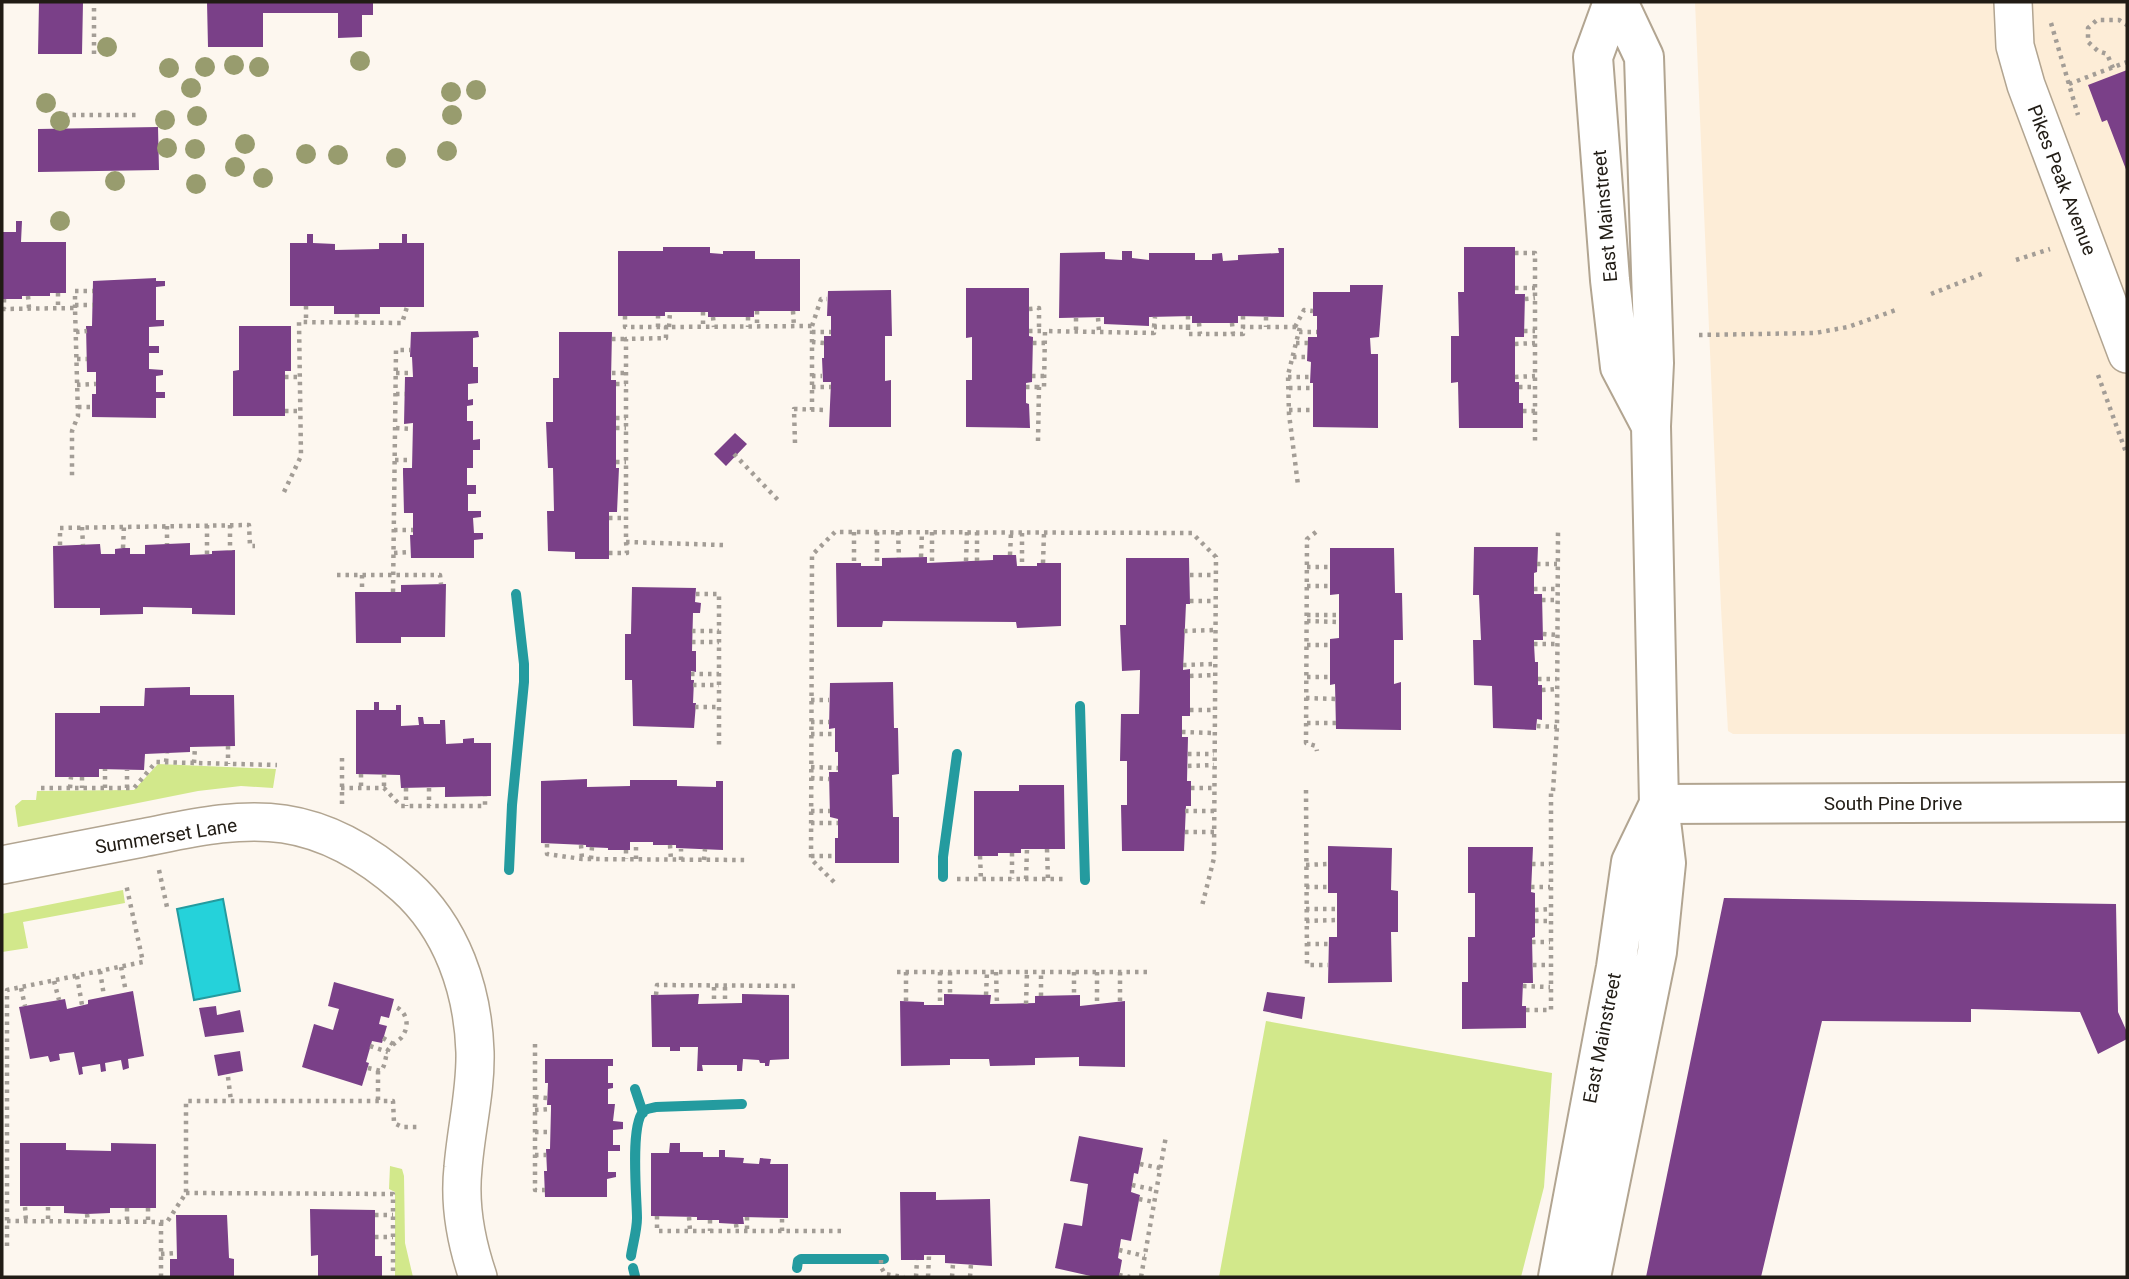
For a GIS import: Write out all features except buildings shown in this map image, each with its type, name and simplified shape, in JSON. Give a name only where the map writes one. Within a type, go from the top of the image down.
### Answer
[{"type":"main road","name":"East Mainstreet","points":[[1613,2],[1592,57],[1610,280],[1620,367],[1651,426]]},
{"type":"main road","name":"East Mainstreet","points":[[1591,1277],[1657,952],[1666,863],[1659,804],[1651,426],[1654,363],[1644,57],[1618,2]]},
{"type":"main road","name":"South Pine Drive","points":[[1659,804],[2127,802]]},
{"type":"main road","name":"East Mainstreet","points":[[1558,1277],[1616,967],[1631,862],[1659,804]]},
{"type":"street","name":"Pikes Peak Avenue","points":[[2013,2],[2015,46],[2026,85],[2127,354]]},
{"type":"street","name":"Summerset Lane","points":[[2,865],[197,827],[256,823],[285,824],[342,842],[391,873],[439,924],[459,965],[467,992],[475,1050],[475,1077],[463,1167],[462,1201],[470,1255],[478,1277]]},
{"type":"path","points":[[94,2],[94,54]]},
{"type":"path","points":[[2047,18],[2052,24],[2079,117]]},
{"type":"path","points":[[2113,68],[2108,54],[2098,51],[2088,42],[2088,28],[2097,20],[2119,20],[2127,25]]},
{"type":"path","points":[[2069,84],[2127,62]]},
{"type":"path","points":[[64,115],[138,116]]},
{"type":"path","points":[[2016,260],[2051,248]]},
{"type":"path","points":[[1516,253],[1535,253],[1535,444]]},
{"type":"path","points":[[1931,294],[1984,273]]},
{"type":"path","points":[[1516,288],[1535,288]]},
{"type":"path","points":[[72,476],[72,432],[78,416],[75,291],[93,291]]},
{"type":"path","points":[[58,293],[58,308]]},
{"type":"path","points":[[28,296],[29,308]]},
{"type":"path","points":[[1525,299],[1535,298]]},
{"type":"path","points":[[4,299],[3,309],[93,305]]},
{"type":"path","points":[[812,410],[812,329],[821,299],[827,299]]},
{"type":"path","points":[[306,306],[306,322]]},
{"type":"path","points":[[284,492],[301,456],[299,322],[402,323],[407,307]]},
{"type":"path","points":[[1026,387],[1044,387],[1045,343],[1039,308],[1029,309]]},
{"type":"path","points":[[1298,485],[1288,377],[1297,330],[1304,310],[1313,311]]},
{"type":"path","points":[[1699,335],[1815,333],[1848,327],[1896,310]]},
{"type":"path","points":[[757,311],[757,327]]},
{"type":"path","points":[[793,311],[794,327]]},
{"type":"path","points":[[612,339],[666,338],[670,312]]},
{"type":"path","points":[[704,312],[704,327]]},
{"type":"path","points":[[357,314],[357,323]]},
{"type":"path","points":[[625,316],[625,327],[794,327],[831,332]]},
{"type":"path","points":[[658,316],[658,327]]},
{"type":"path","points":[[1188,316],[1188,334],[1243,334],[1242,316]]},
{"type":"path","points":[[713,317],[713,327]]},
{"type":"path","points":[[748,317],[748,327]]},
{"type":"path","points":[[1029,331],[1154,333],[1155,317]]},
{"type":"path","points":[[1266,317],[1266,327]]},
{"type":"path","points":[[1076,318],[1076,331]]},
{"type":"path","points":[[1098,318],[1099,331]]},
{"type":"path","points":[[1199,323],[1200,334]]},
{"type":"path","points":[[1232,323],[1233,334]]},
{"type":"path","points":[[1109,332],[1110,324]]},
{"type":"path","points":[[1145,325],[1145,333]]},
{"type":"path","points":[[1154,327],[1188,327]]},
{"type":"path","points":[[1243,327],[1317,332]]},
{"type":"path","points":[[76,332],[87,331]]},
{"type":"path","points":[[1524,331],[1535,331]]},
{"type":"path","points":[[292,332],[299,332]]},
{"type":"path","points":[[610,553],[627,553],[626,339]]},
{"type":"path","points":[[812,342],[824,343]]},
{"type":"path","points":[[1033,343],[1045,343]]},
{"type":"path","points":[[1296,343],[1308,343]]},
{"type":"path","points":[[1516,344],[1535,344]]},
{"type":"path","points":[[393,592],[396,350],[410,349]]},
{"type":"path","points":[[1293,357],[1307,357]]},
{"type":"path","points":[[76,359],[87,359]]},
{"type":"path","points":[[291,366],[300,366]]},
{"type":"path","points":[[396,373],[413,373]]},
{"type":"path","points":[[612,373],[626,373]]},
{"type":"path","points":[[812,376],[822,376]]},
{"type":"path","points":[[1032,376],[1044,376]]},
{"type":"path","points":[[1515,377],[1535,376]]},
{"type":"path","points":[[285,377],[300,377]]},
{"type":"path","points":[[1288,377],[1310,377]]},
{"type":"path","points":[[77,385],[96,384]]},
{"type":"path","points":[[616,384],[626,384]]},
{"type":"path","points":[[812,387],[831,387]]},
{"type":"path","points":[[1038,441],[1039,387]]},
{"type":"path","points":[[1519,387],[1535,387]]},
{"type":"path","points":[[1289,388],[1313,388]]},
{"type":"path","points":[[396,394],[405,394]]},
{"type":"path","points":[[78,407],[92,407]]},
{"type":"path","points":[[794,443],[794,409],[826,410]]},
{"type":"path","points":[[1029,410],[1038,410]]},
{"type":"path","points":[[1289,410],[1313,410]]},
{"type":"path","points":[[285,411],[300,411]]},
{"type":"path","points":[[1523,411],[1535,411]]},
{"type":"path","points":[[396,416],[405,416]]},
{"type":"path","points":[[616,418],[626,418]]},
{"type":"path","points":[[396,428],[413,429]]},
{"type":"path","points":[[616,428],[626,428]]},
{"type":"path","points":[[734,454],[779,501]]},
{"type":"path","points":[[395,460],[412,460]]},
{"type":"path","points":[[616,462],[626,462]]},
{"type":"path","points":[[395,473],[404,473]]},
{"type":"path","points":[[618,473],[626,473]]},
{"type":"path","points":[[395,506],[404,506]]},
{"type":"path","points":[[618,507],[626,508]]},
{"type":"path","points":[[610,518],[626,518]]},
{"type":"path","points":[[206,525],[207,554]]},
{"type":"path","points":[[230,525],[230,551]]},
{"type":"path","points":[[60,545],[60,528],[249,525],[250,546],[255,546]]},
{"type":"path","points":[[167,526],[167,544]]},
{"type":"path","points":[[82,527],[83,545]]},
{"type":"path","points":[[123,548],[124,527]]},
{"type":"path","points":[[394,530],[413,530]]},
{"type":"path","points":[[834,882],[811,859],[811,700],[812,555],[835,532],[1192,533],[1216,556],[1214,858],[1202,906]]},
{"type":"path","points":[[854,532],[854,563]]},
{"type":"path","points":[[877,532],[877,566]]},
{"type":"path","points":[[898,532],[899,558]]},
{"type":"path","points":[[921,557],[922,532]]},
{"type":"path","points":[[932,532],[932,563]]},
{"type":"path","points":[[966,561],[967,532]]},
{"type":"path","points":[[977,561],[978,532]]},
{"type":"path","points":[[1316,532],[1307,539],[1306,743],[1316,746],[1317,751]]},
{"type":"path","points":[[1526,1010],[1551,1010],[1550,864],[1557,727],[1558,532]]},
{"type":"path","points":[[1010,555],[1011,533]]},
{"type":"path","points":[[1022,533],[1022,566]]},
{"type":"path","points":[[1043,563],[1044,533]]},
{"type":"path","points":[[626,542],[723,545]]},
{"type":"path","points":[[394,553],[411,552]]},
{"type":"path","points":[[1537,564],[1557,564]]},
{"type":"path","points":[[1307,567],[1330,567]]},
{"type":"path","points":[[337,575],[440,575],[441,584]]},
{"type":"path","points":[[362,575],[362,592]]},
{"type":"path","points":[[406,585],[407,575]]},
{"type":"path","points":[[1190,575],[1215,575]]},
{"type":"path","points":[[1307,586],[1330,586]]},
{"type":"path","points":[[1534,589],[1557,589]]},
{"type":"path","points":[[696,594],[719,594],[719,746]]},
{"type":"path","points":[[1542,600],[1557,600]]},
{"type":"path","points":[[1190,601],[1215,601]]},
{"type":"path","points":[[1307,618],[1339,615]]},
{"type":"path","points":[[1307,618],[1339,622]]},
{"type":"path","points":[[1184,631],[1215,630]]},
{"type":"path","points":[[692,631],[719,631]]},
{"type":"path","points":[[1543,634],[1557,635]]},
{"type":"path","points":[[692,642],[719,642]]},
{"type":"path","points":[[1534,644],[1557,644]]},
{"type":"path","points":[[1307,645],[1330,645]]},
{"type":"path","points":[[1184,665],[1215,664]]},
{"type":"path","points":[[691,674],[719,674]]},
{"type":"path","points":[[1190,676],[1215,675]]},
{"type":"path","points":[[1307,677],[1330,677]]},
{"type":"path","points":[[1538,679],[1557,679]]},
{"type":"path","points":[[693,685],[719,685]]},
{"type":"path","points":[[1542,690],[1557,689]]},
{"type":"path","points":[[1306,698],[1336,699]]},
{"type":"path","points":[[811,700],[830,700]]},
{"type":"path","points":[[695,707],[719,707]]},
{"type":"path","points":[[1190,710],[1214,710]]},
{"type":"path","points":[[811,722],[829,722]]},
{"type":"path","points":[[1307,723],[1336,723]]},
{"type":"path","points":[[1537,726],[1557,727]]},
{"type":"path","points":[[1182,732],[1214,733]]},
{"type":"path","points":[[811,734],[835,734]]},
{"type":"path","points":[[228,746],[228,764]]},
{"type":"path","points":[[194,763],[195,747]]},
{"type":"path","points":[[166,762],[167,753]]},
{"type":"path","points":[[1188,754],[1214,754]]},
{"type":"path","points":[[342,758],[343,812]]},
{"type":"path","points":[[40,788],[134,788],[156,762],[277,765]]},
{"type":"path","points":[[1188,766],[1214,765]]},
{"type":"path","points":[[811,767],[838,768]]},
{"type":"path","points":[[105,769],[105,788]]},
{"type":"path","points":[[127,770],[127,788]]},
{"type":"path","points":[[361,774],[361,788]]},
{"type":"path","points":[[384,775],[384,788],[401,806],[485,806],[485,796]]},
{"type":"path","points":[[70,788],[71,777]]},
{"type":"path","points":[[82,777],[82,788]]},
{"type":"path","points":[[811,778],[829,779]]},
{"type":"path","points":[[341,788],[384,788]]},
{"type":"path","points":[[406,788],[406,806]]},
{"type":"path","points":[[429,788],[429,806]]},
{"type":"path","points":[[1191,788],[1214,788]]},
{"type":"path","points":[[1306,790],[1307,965],[1328,965]]},
{"type":"path","points":[[451,797],[451,806]]},
{"type":"path","points":[[811,811],[830,811]]},
{"type":"path","points":[[1185,811],[1214,811]]},
{"type":"path","points":[[811,823],[838,823]]},
{"type":"path","points":[[1185,832],[1214,832]]},
{"type":"path","points":[[636,842],[636,859]]},
{"type":"path","points":[[547,844],[547,854],[582,859],[745,860]]},
{"type":"path","points":[[581,845],[582,859]]},
{"type":"path","points":[[670,845],[671,860]]},
{"type":"path","points":[[592,847],[592,859]]},
{"type":"path","points":[[681,849],[681,860]]},
{"type":"path","points":[[704,860],[705,849]]},
{"type":"path","points":[[1026,879],[1027,849]]},
{"type":"path","points":[[1047,849],[1048,879]]},
{"type":"path","points":[[626,850],[626,859]]},
{"type":"path","points":[[1012,853],[1012,879]]},
{"type":"path","points":[[811,856],[835,856]]},
{"type":"path","points":[[980,856],[981,879]]},
{"type":"path","points":[[158,862],[167,907]]},
{"type":"path","points":[[1306,865],[1328,864]]},
{"type":"path","points":[[1532,864],[1550,864]]},
{"type":"path","points":[[957,879],[1065,879]]},
{"type":"path","points":[[7,1246],[7,990],[144,962],[126,884]]},
{"type":"path","points":[[1306,887],[1328,887]]},
{"type":"path","points":[[1531,887],[1550,887]]},
{"type":"path","points":[[1306,909],[1336,909]]},
{"type":"path","points":[[1535,910],[1550,909]]},
{"type":"path","points":[[1306,920],[1336,920]]},
{"type":"path","points":[[1535,920],[1550,920]]},
{"type":"path","points":[[1532,942],[1550,942]]},
{"type":"path","points":[[1307,944],[1329,944]]},
{"type":"path","points":[[1533,965],[1550,965]]},
{"type":"path","points":[[121,967],[126,992]]},
{"type":"path","points":[[100,971],[104,996]]},
{"type":"path","points":[[897,972],[1151,972]]},
{"type":"path","points":[[906,972],[906,1001]]},
{"type":"path","points":[[940,972],[940,1005]]},
{"type":"path","points":[[950,972],[950,995]]},
{"type":"path","points":[[986,995],[987,972]]},
{"type":"path","points":[[996,972],[997,1004]]},
{"type":"path","points":[[1026,1004],[1027,972]]},
{"type":"path","points":[[1041,972],[1041,996]]},
{"type":"path","points":[[1074,972],[1074,995]]},
{"type":"path","points":[[1097,972],[1097,1005]]},
{"type":"path","points":[[1120,972],[1120,1001]]},
{"type":"path","points":[[76,976],[82,1005]]},
{"type":"path","points":[[54,981],[58,1000]]},
{"type":"path","points":[[656,995],[657,985],[797,986]]},
{"type":"path","points":[[692,994],[693,986]]},
{"type":"path","points":[[713,986],[713,1003]]},
{"type":"path","points":[[725,986],[725,1003]]},
{"type":"path","points":[[747,986],[748,994]]},
{"type":"path","points":[[782,986],[782,995]]},
{"type":"path","points":[[1523,986],[1550,987]]},
{"type":"path","points":[[21,988],[25,1006]]},
{"type":"path","points":[[368,1068],[381,1071],[388,1052],[402,1036],[406,1019],[401,1009],[393,1006]]},
{"type":"path","points":[[383,1038],[393,1044]]},
{"type":"path","points":[[535,1044],[535,1190],[545,1190]]},
{"type":"path","points":[[370,1046],[388,1052]]},
{"type":"path","points":[[378,1071],[378,1101]]},
{"type":"path","points":[[228,1077],[231,1101]]},
{"type":"path","points":[[535,1077],[545,1077]]},
{"type":"path","points":[[535,1097],[547,1098]]},
{"type":"path","points":[[7,1221],[167,1222],[186,1193],[186,1101],[393,1101],[393,1121],[397,1125],[421,1127]]},
{"type":"path","points":[[535,1110],[551,1109]]},
{"type":"path","points":[[535,1132],[550,1132]]},
{"type":"path","points":[[1141,1277],[1166,1136]]},
{"type":"path","points":[[535,1155],[546,1155]]},
{"type":"path","points":[[1140,1164],[1160,1168]]},
{"type":"path","points":[[1132,1185],[1156,1190]]},
{"type":"path","points":[[186,1193],[393,1194],[393,1277]]},
{"type":"path","points":[[1139,1199],[1154,1202]]},
{"type":"path","points":[[25,1207],[26,1221]]},
{"type":"path","points":[[48,1207],[48,1221]]},
{"type":"path","points":[[127,1208],[127,1222]]},
{"type":"path","points":[[148,1208],[148,1222]]},
{"type":"path","points":[[87,1214],[88,1222]]},
{"type":"path","points":[[375,1215],[393,1215]]},
{"type":"path","points":[[657,1216],[657,1231],[843,1231]]},
{"type":"path","points":[[689,1217],[690,1231]]},
{"type":"path","points":[[747,1217],[747,1232]]},
{"type":"path","points":[[169,1218],[176,1219]]},
{"type":"path","points":[[782,1218],[782,1231]]},
{"type":"path","points":[[710,1220],[710,1231]]},
{"type":"path","points":[[161,1277],[162,1222]]},
{"type":"path","points":[[736,1224],[737,1232]]},
{"type":"path","points":[[375,1237],[393,1237]]},
{"type":"path","points":[[1119,1250],[1145,1256]]},
{"type":"path","points":[[161,1254],[177,1253]]},
{"type":"path","points":[[928,1277],[929,1255]]},
{"type":"path","points":[[916,1277],[917,1260]]},
{"type":"path","points":[[881,1261],[885,1274],[905,1277]]},
{"type":"path","points":[[952,1277],[953,1264]]},
{"type":"path","points":[[970,1277],[971,1264]]},
{"type":"path","points":[[1119,1275],[1130,1277]]},
{"type":"shaded area","points":[[1695,2],[2127,2],[2127,734],[1733,734],[1728,731]]},
{"type":"green space","points":[[158,764],[276,769],[273,788],[241,786],[198,791],[18,827],[15,806],[22,800],[36,800],[37,791],[134,790]]},
{"type":"green space","points":[[123,890],[125,903],[23,922],[28,948],[2,952],[2,914]]},
{"type":"green space","points":[[1266,1021],[1552,1073],[1544,1187],[1521,1277],[1219,1277]]},
{"type":"green space","points":[[390,1166],[402,1169],[404,1176],[405,1243],[413,1277],[395,1277],[395,1192],[389,1189]]},
{"type":"water","points":[[223,899],[240,991],[194,1000],[177,909]]},
{"type":"waterway","points":[[509,870],[512,805],[524,682],[516,594]]},
{"type":"waterway","points":[[1080,706],[1085,880]]},
{"type":"waterway","points":[[943,877],[943,857],[957,754]]},
{"type":"waterway","points":[[635,1089],[643,1113]]},
{"type":"waterway","points":[[631,1256],[637,1223],[635,1144],[640,1117],[645,1110],[656,1107],[742,1104]]},
{"type":"waterway","points":[[797,1268],[801,1259],[884,1259]]},
{"type":"waterway","points":[[633,1268],[635,1276]]}]
